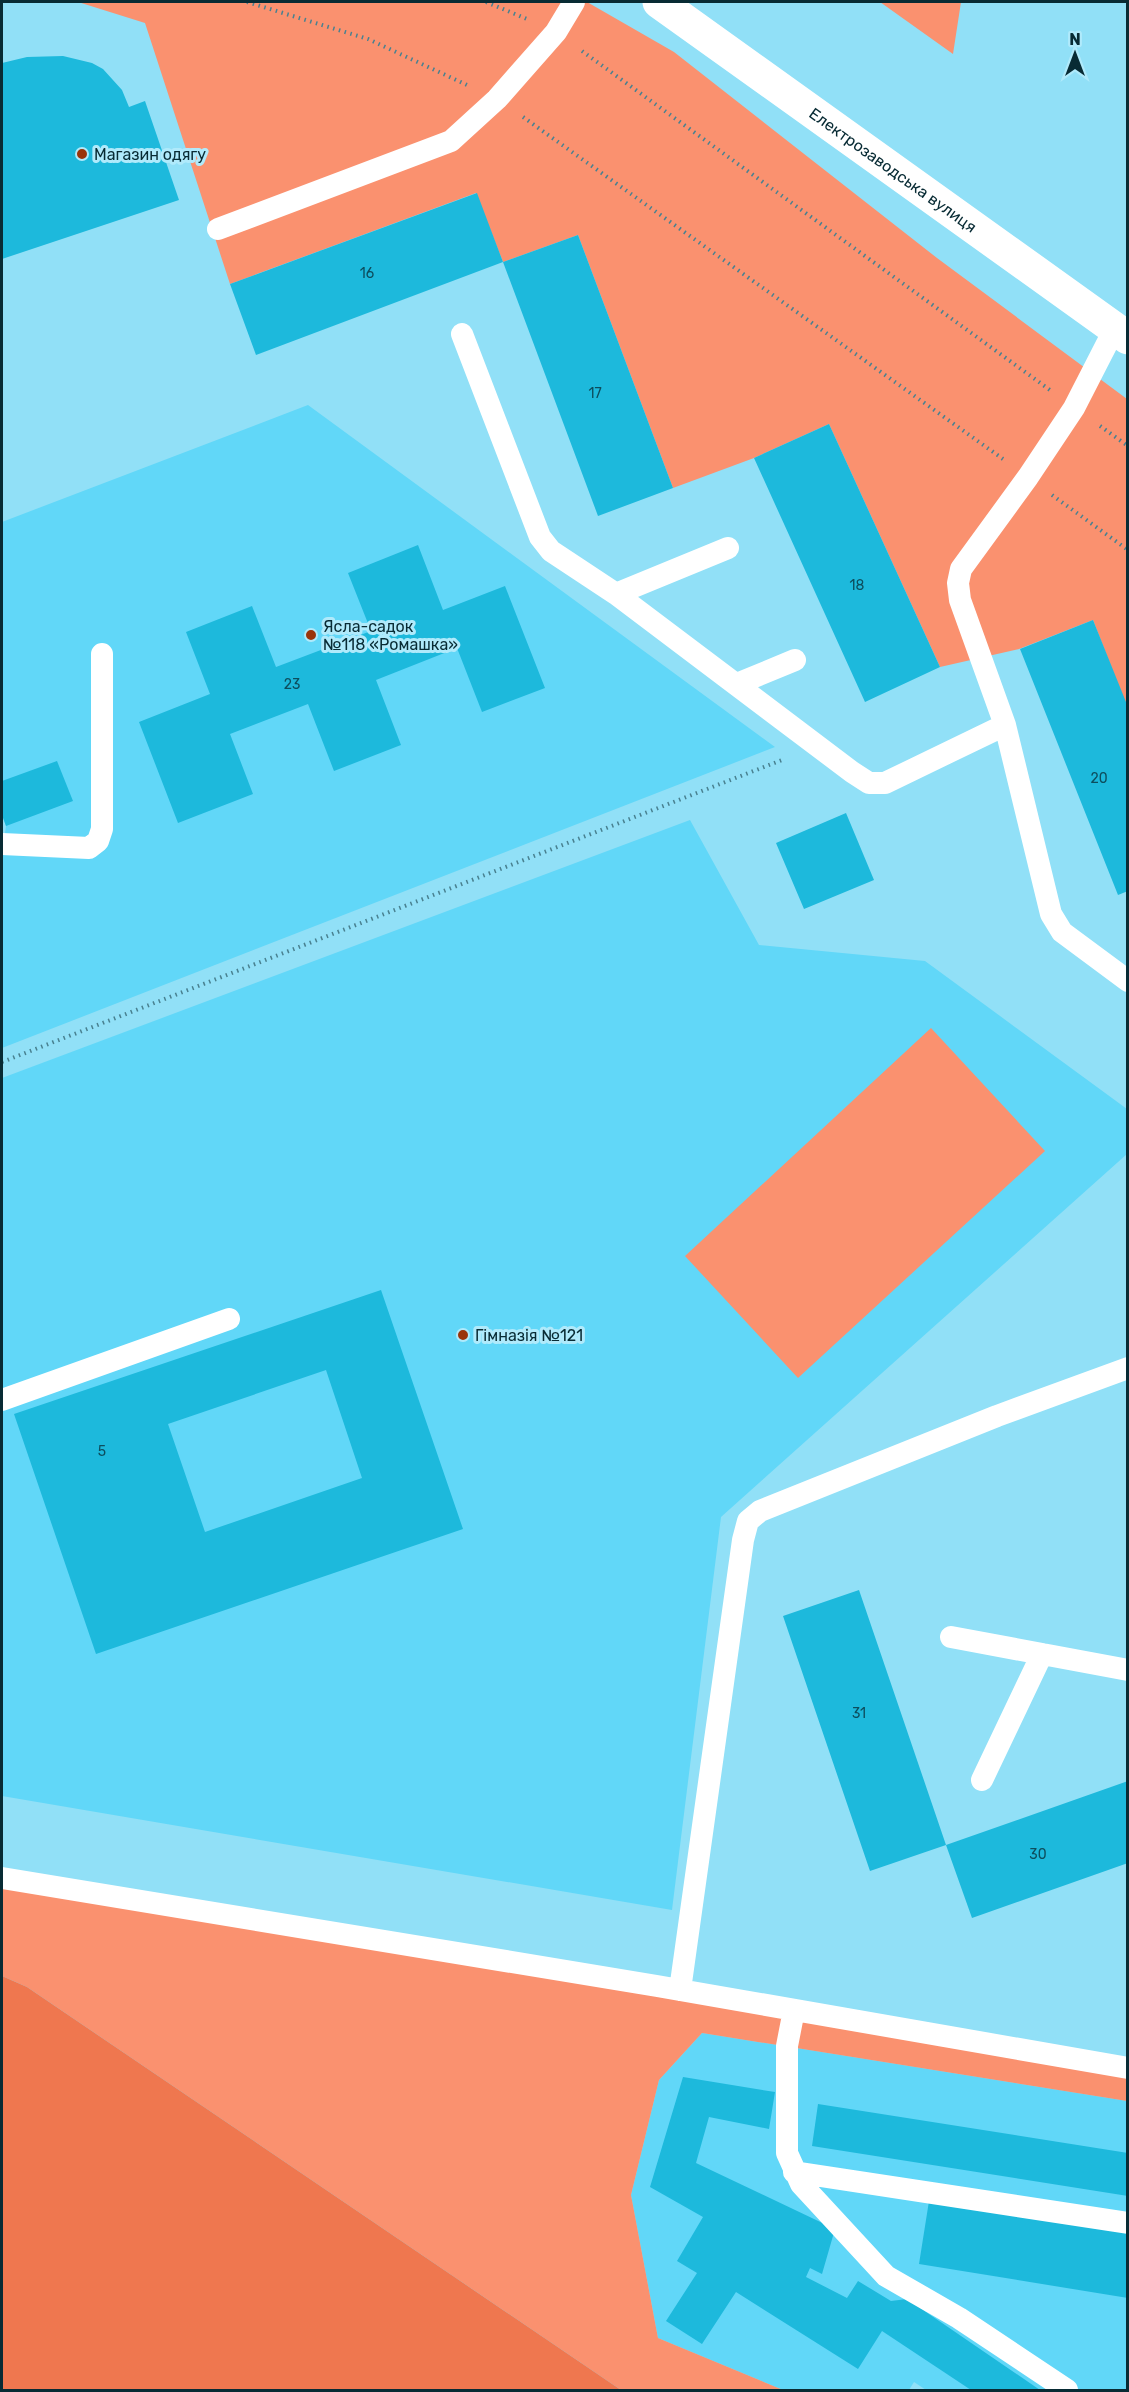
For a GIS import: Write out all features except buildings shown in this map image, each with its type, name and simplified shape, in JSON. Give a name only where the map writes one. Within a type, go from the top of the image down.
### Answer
[{"type":"main road","name":"Електрозаводська вулиця","points":[[659,2],[1121,333]]},
{"type":"lane","points":[[218,229],[451,141],[497,99],[556,32],[574,2]]},
{"type":"lane","points":[[1121,333],[1028,477],[961,569],[958,583],[960,600],[1005,725],[1051,914],[1062,932],[1122,970]]},
{"type":"lane","points":[[462,334],[540,537],[551,551],[616,594],[868,783],[885,783],[1005,725]]},
{"type":"lane","points":[[616,594],[728,548]]},
{"type":"lane","points":[[2,844],[89,848],[98,841],[102,829],[102,654]]},
{"type":"lane","points":[[737,684],[795,660]]},
{"type":"lane","points":[[2,1400],[229,1319]]},
{"type":"lane","points":[[680,1990],[743,1540],[748,1521],[760,1511],[998,1416],[1128,1368]]},
{"type":"lane","points":[[951,1637],[1128,1670]]},
{"type":"lane","points":[[982,1780],[1041,1654]]},
{"type":"lane","points":[[2,1878],[680,1990],[1128,2068]]},
{"type":"lane","points":[[794,2010],[787,2046],[787,2153],[801,2184],[886,2276],[959,2318],[1067,2391]]},
{"type":"lane","points":[[794,2172],[1128,2223]]},
{"type":"path","points":[[246,2],[368,39],[497,99],[1128,550]]},
{"type":"path","points":[[486,2],[556,32],[1128,446]]},
{"type":"path","points":[[2,1062],[819,746]]},
{"type":"shaded area","points":[[78,2],[587,2],[674,52],[937,258],[1127,399],[1127,707],[1093,620],[1019,649],[940,667],[829,424],[754,458],[673,488],[578,235],[503,262],[476,193],[230,284],[145,23]]},
{"type":"shaded area","points":[[880,2],[961,2],[953,54]]},
{"type":"shaded area","name":"Ясла-садок №118 «Ромашка»","points":[[308,405],[775,747],[2,1048],[2,855],[6,826],[2,815],[2,522]]},
{"type":"shaded area","name":"Гімназія №121","points":[[690,820],[759,945],[925,961],[1127,1109],[1127,1154],[721,1517],[672,1910],[2,1796],[2,1078]]},
{"type":"shaded area","points":[[931,1028],[1045,1151],[798,1378],[685,1256]]},
{"type":"shaded area","points":[[2,1878],[1127,2068],[1127,2101],[702,2033],[659,2080],[631,2195],[658,2338],[783,2390],[621,2390],[27,1987],[2,1976]]},
{"type":"shaded area","points":[[2,1976],[27,1987],[621,2390],[2,2390]]},
{"type":"shaded area","points":[[702,2033],[1127,2101],[1127,2390],[926,2390],[914,2382],[909,2390],[783,2390],[658,2338],[631,2195],[659,2080]]},
{"type":"place","name":"Магазин одягу","points":[[82,154]]},
{"type":"place","name":"Ясла-садок №118 «Ромашка»","points":[[311,635]]},
{"type":"place","name":"Гімназія №121","points":[[463,1335]]}]
